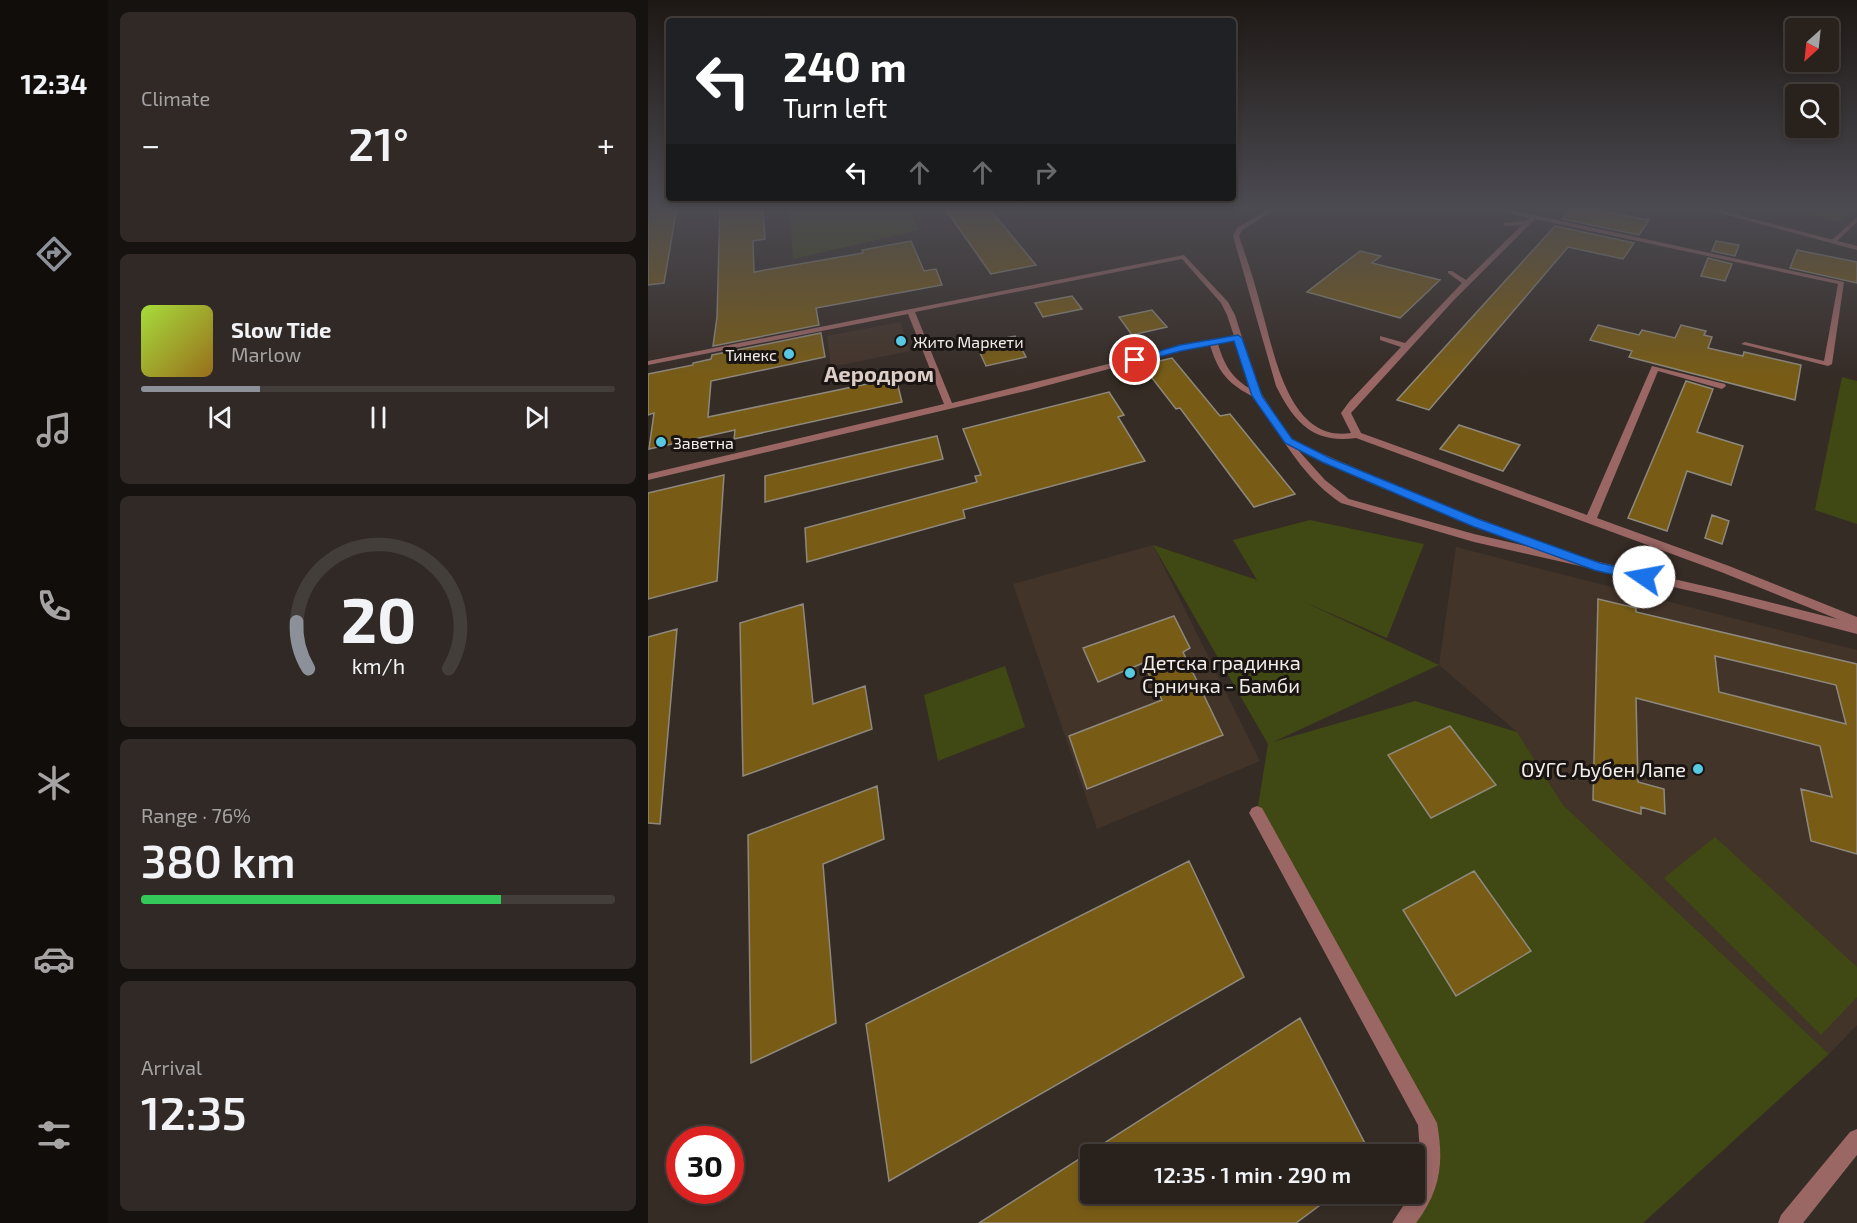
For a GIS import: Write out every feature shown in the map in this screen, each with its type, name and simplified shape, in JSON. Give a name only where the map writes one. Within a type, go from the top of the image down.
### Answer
[{"type":"street","points":[[648,363],[1149,264]]},
{"type":"street","points":[[1190,264],[1224,302],[1232,315],[1257,396],[1288,441],[1322,482],[1331,492],[1345,501],[1474,538],[1713,592],[1857,629]]},
{"type":"street","points":[[1244,264],[1270,358],[1283,392],[1295,411],[1310,426],[1330,437],[1357,435],[1725,569],[1857,622]]},
{"type":"street","points":[[1357,435],[1346,413],[1406,346],[1486,264]]},
{"type":"street","points":[[1745,264],[1842,284],[1828,364],[1745,344]]},
{"type":"street","points":[[1450,272],[1466,283]]},
{"type":"street","points":[[911,312],[949,405]]},
{"type":"street","points":[[648,477],[1180,348],[1238,338]]},
{"type":"street","points":[[1383,338],[1406,346]]},
{"type":"street","points":[[1213,342],[1220,367],[1231,379],[1257,396]]},
{"type":"street","points":[[1590,519],[1655,368],[1722,386]]},
{"type":"street","points":[[1288,441],[1326,460],[1476,523],[1598,567]]},
{"type":"street","points":[[1257,813],[1427,1123],[1432,1149],[1431,1175],[1420,1202],[1403,1223]]},
{"type":"street","points":[[1789,1223],[1857,1139]]},
{"type":"shaded area","points":[[900,322],[910,351],[831,367],[827,336]]},
{"type":"shaded area","name":"Детска градинка Срничка - Бамби","points":[[1153,545],[1260,761],[1097,829],[1013,584]]},
{"type":"shaded area","name":"ОУГС Љубен Лапе","points":[[1456,547],[1857,650],[1857,1025],[1829,1054],[1563,805],[1517,732],[1439,665]]},
{"type":"green space","points":[[1842,377],[1857,381],[1857,524],[1815,510]]},
{"type":"green space","points":[[1310,520],[1424,544],[1387,638],[1300,600],[1439,665],[1273,742],[1415,701],[1517,732],[1563,805],[1829,1054],[1643,1223],[1403,1223],[1410,1204],[1425,1204],[1425,1167],[1432,1149],[1257,813],[1268,744],[1153,545],[1257,580],[1233,540]]},
{"type":"green space","points":[[1005,666],[1025,727],[938,761],[924,695]]},
{"type":"green space","points":[[1715,837],[1857,967],[1857,997],[1821,1035],[1664,878]]},
{"type":"building","points":[[648,264],[667,264],[664,283],[648,285]]},
{"type":"building","points":[[718,264],[754,264],[754,272],[799,264],[921,264],[924,271],[936,269],[942,285],[816,308],[819,325],[713,346],[717,317]]},
{"type":"building","points":[[984,264],[1036,265],[991,274]]},
{"type":"building","points":[[1343,264],[1376,264],[1440,280],[1400,318],[1307,292]]},
{"type":"building","points":[[1520,264],[1553,264],[1429,410],[1397,400]]},
{"type":"building","points":[[1706,264],[1732,264],[1725,281],[1701,276]]},
{"type":"building","points":[[1792,264],[1857,264],[1857,283],[1790,268]]},
{"type":"building","points":[[1072,296],[1082,309],[1043,317],[1035,303]]},
{"type":"building","points":[[1152,310],[1167,327],[1132,335],[1119,317]]},
{"type":"building","points":[[1598,325],[1639,335],[1642,330],[1675,338],[1681,325],[1706,331],[1704,335],[1712,337],[1708,348],[1743,356],[1744,352],[1801,365],[1795,400],[1629,357],[1632,351],[1590,340]]},
{"type":"building","points":[[821,333],[825,357],[711,381],[708,417],[896,378],[902,402],[734,439],[735,430],[649,449],[654,413],[648,415],[648,374],[693,365],[693,363],[711,359],[712,355]]},
{"type":"building","points":[[1015,336],[1026,357],[986,366],[976,344]]},
{"type":"building","points":[[1172,358],[1220,416],[1230,414],[1295,494],[1254,507],[1180,408],[1176,409],[1142,365]]},
{"type":"building","points":[[1686,381],[1713,389],[1697,432],[1743,446],[1731,485],[1687,471],[1667,531],[1628,518]]},
{"type":"building","points":[[1109,392],[1124,415],[1118,417],[1145,461],[963,510],[965,518],[807,562],[805,528],[977,482],[975,476],[981,475],[963,429]]},
{"type":"building","points":[[1459,425],[1520,445],[1503,471],[1440,449]]},
{"type":"building","points":[[937,436],[943,459],[765,502],[765,476]]},
{"type":"building","points":[[724,475],[717,581],[648,599],[648,493]]},
{"type":"building","points":[[1712,515],[1729,521],[1722,544],[1705,538]]},
{"type":"building","points":[[1598,599],[1636,608],[1636,612],[1857,664],[1857,854],[1811,841],[1801,789],[1832,797],[1820,746],[1636,698],[1638,782],[1664,789],[1665,814],[1641,807],[1641,814],[1593,800]],"holes":[[[1715,656],[1836,685],[1846,724],[1719,692]]]},
{"type":"building","points":[[803,604],[813,704],[865,686],[872,729],[743,776],[740,623]]},
{"type":"building","points":[[1174,616],[1190,648],[1183,652],[1223,735],[1087,789],[1069,736],[1162,700],[1143,663],[1098,682],[1083,648]]},
{"type":"building","points":[[677,629],[660,824],[648,823],[648,637]]},
{"type":"building","points":[[1450,726],[1496,785],[1431,818],[1388,755]]},
{"type":"building","points":[[877,786],[884,839],[823,864],[836,1023],[751,1063],[748,835]]},
{"type":"building","points":[[1189,861],[1244,977],[889,1181],[866,1024]]},
{"type":"building","points":[[1474,871],[1531,951],[1456,996],[1403,910]]},
{"type":"building","points":[[1300,1018],[1365,1144],[1103,1144]]},
{"type":"building","points":[[1080,1158],[1080,1204],[1322,1204],[1296,1223],[979,1223]]},
{"type":"place","name":"Жито Маркети","points":[[901,341]]},
{"type":"place","name":"Тинекс","points":[[789,354]]},
{"type":"place","name":"Заветна","points":[[661,442]]},
{"type":"place","name":"Детска градинка Срничка - Бамби","points":[[1130,673]]},
{"type":"place","name":"ОУГС Љубен Лапе","points":[[1698,769]]},
{"type":"district","name":"Аеродром","points":[[879,373]]},
{"type":"route","points":[[1135,360],[1180,348],[1238,338],[1257,396],[1288,441],[1326,460],[1476,523],[1598,567],[1644,577]]}]
